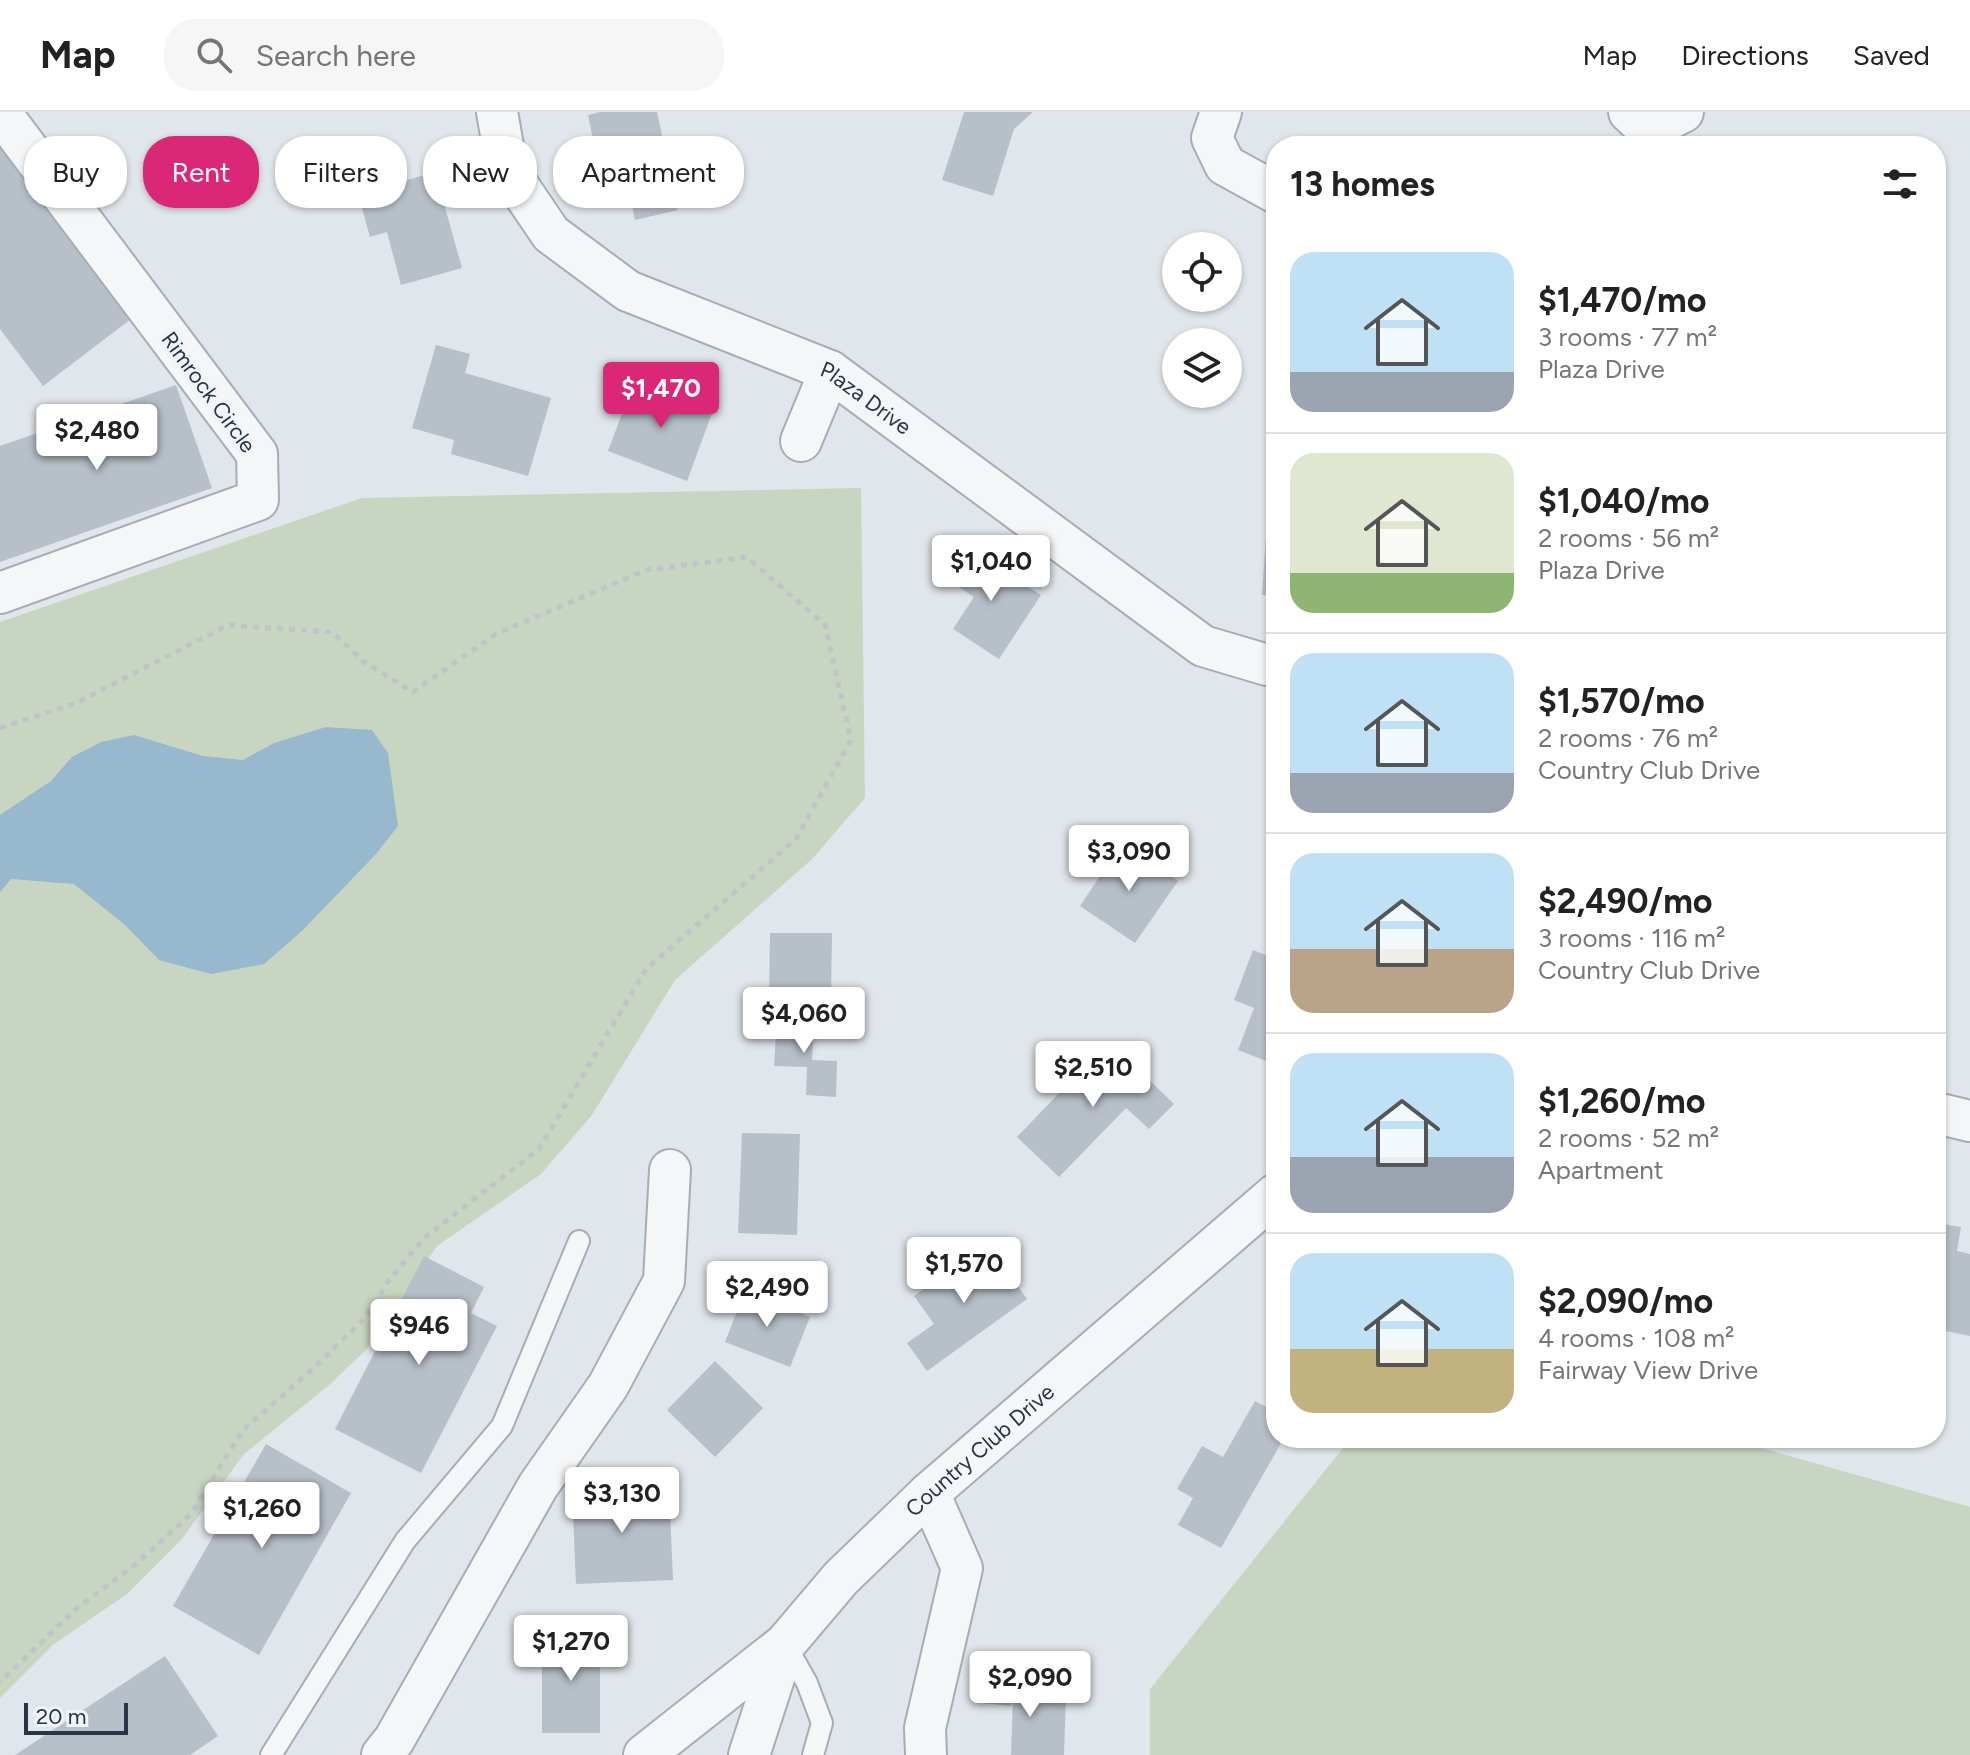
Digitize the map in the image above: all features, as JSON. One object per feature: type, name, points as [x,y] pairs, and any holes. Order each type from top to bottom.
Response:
[{"type":"street","name":"Rimrock Circle","points":[[0,112],[257,454],[258,485],[258,500],[0,593]]},
{"type":"street","name":"Plaza Drive","points":[[497,112],[507,169],[551,234],[628,291],[830,371],[1203,646],[1266,665]]},
{"type":"street","points":[[1221,112],[1212,138],[1225,165],[1266,188]]},
{"type":"street","points":[[801,441],[830,371]]},
{"type":"street","points":[[1946,1115],[1970,1121]]},
{"type":"street","points":[[382,1755],[394,1740],[538,1486],[608,1386],[664,1281],[670,1170]]},
{"type":"street","name":"Country Club Drive","points":[[749,1755],[785,1644],[841,1578],[929,1493],[1266,1203]]},
{"type":"street","points":[[926,1755],[925,1728],[962,1568],[929,1493]]},
{"type":"street","points":[[644,1755],[785,1644]]},
{"type":"lane","points":[[271,1755],[405,1541],[502,1426],[579,1241]]},
{"type":"lane","points":[[785,1644],[807,1683],[822,1723],[813,1755]]},
{"type":"path","points":[[0,728],[76,703],[228,625],[332,632],[364,662],[413,692],[496,634],[646,570],[747,557],[825,625],[851,740],[796,839],[646,969],[539,1149],[424,1238],[388,1282],[364,1319],[242,1431],[191,1514],[135,1565],[77,1608],[0,1682]]},
{"type":"green space","points":[[861,488],[865,798],[812,859],[675,980],[592,1115],[541,1174],[437,1246],[369,1347],[329,1385],[244,1454],[181,1540],[127,1594],[54,1644],[0,1698],[0,622],[362,498]]},
{"type":"green space","points":[[1343,1448],[1761,1448],[1970,1507],[1970,1755],[1150,1755],[1150,1689]]},
{"type":"water","points":[[326,727],[372,730],[388,753],[398,826],[376,854],[302,931],[264,964],[211,974],[159,960],[125,925],[74,884],[11,879],[0,892],[0,815],[51,781],[72,757],[101,742],[134,735],[203,756],[243,760],[274,743]]},
{"type":"building","points":[[600,112],[657,112],[662,136],[592,136],[588,115]]},
{"type":"building","points":[[964,112],[1033,112],[1014,129],[993,196],[942,180]]},
{"type":"building","points":[[0,138],[24,170],[24,208],[53,208],[135,316],[43,386],[0,329]]},
{"type":"building","points":[[423,175],[423,208],[445,208],[462,268],[401,285],[387,232],[370,237],[362,208],[407,208],[407,180]]},
{"type":"building","points":[[632,208],[678,208],[678,210],[635,220]]},
{"type":"building","points":[[436,345],[470,354],[465,373],[551,398],[528,476],[451,454],[454,440],[412,428]]},
{"type":"building","points":[[635,379],[714,408],[687,481],[608,451]]},
{"type":"building","points":[[176,385],[212,488],[0,562],[0,446]]},
{"type":"building","points":[[1266,537],[1266,595],[1262,595]]},
{"type":"building","points":[[966,547],[1041,595],[999,659],[953,629],[974,597],[945,578]]},
{"type":"building","points":[[1122,843],[1178,881],[1135,943],[1080,906]]},
{"type":"building","points":[[770,933],[832,933],[831,1000],[769,1000]]},
{"type":"building","points":[[1253,950],[1266,955],[1266,1061],[1238,1050],[1254,1008],[1234,1000]]},
{"type":"building","points":[[777,1016],[814,1018],[812,1060],[837,1061],[836,1097],[806,1095],[807,1067],[774,1066]]},
{"type":"building","points":[[1109,1041],[1174,1104],[1149,1129],[1126,1108],[1059,1177],[1017,1137]]},
{"type":"building","points":[[742,1133],[800,1134],[797,1235],[738,1233]]},
{"type":"building","points":[[1946,1225],[1961,1227],[1957,1251],[1970,1254],[1970,1336],[1946,1331]]},
{"type":"building","points":[[987,1244],[1027,1299],[927,1371],[907,1343],[934,1324],[914,1296]]},
{"type":"building","points":[[424,1256],[484,1287],[471,1313],[497,1326],[421,1473],[335,1429]]},
{"type":"building","points":[[745,1291],[810,1317],[790,1367],[725,1342]]},
{"type":"building","points":[[715,1361],[763,1408],[715,1457],[667,1410]]},
{"type":"building","points":[[1255,1401],[1266,1407],[1266,1448],[1278,1448],[1221,1548],[1178,1525],[1193,1498],[1177,1489],[1202,1446],[1223,1457]]},
{"type":"building","points":[[266,1444],[351,1493],[259,1655],[173,1606]]},
{"type":"building","points":[[669,1486],[673,1580],[576,1584],[572,1490]]},
{"type":"building","points":[[542,1633],[600,1633],[600,1733],[542,1733]]},
{"type":"building","points":[[165,1656],[218,1736],[190,1755],[15,1755]]},
{"type":"building","points":[[974,1683],[1014,1687],[1013,1692],[1066,1695],[1064,1755],[1011,1755],[1013,1695],[1011,1706],[972,1702]]}]
